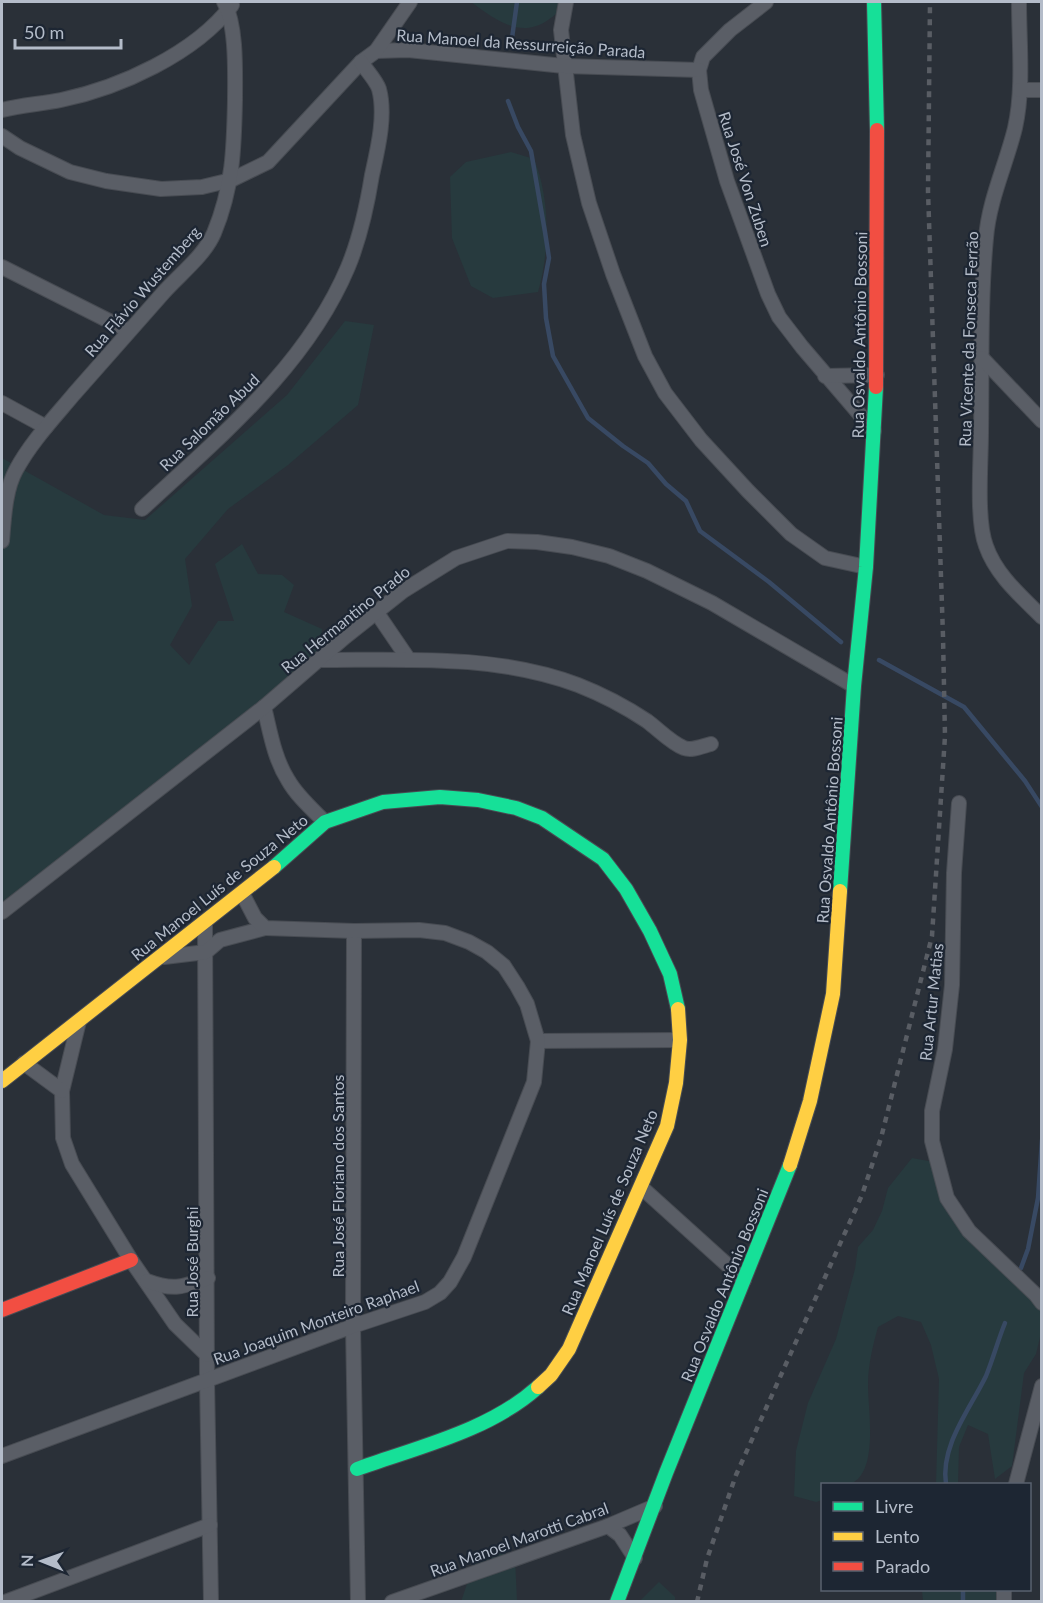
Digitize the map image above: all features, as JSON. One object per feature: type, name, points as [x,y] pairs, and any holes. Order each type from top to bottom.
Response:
[{"type":"street","points":[[2,136],[20,148],[70,172],[106,181],[160,189],[202,188],[231,180],[268,162],[361,62],[376,51],[410,2]]},
{"type":"street","points":[[566,2],[561,30],[573,135],[589,203],[613,274],[645,356],[665,393],[701,440],[791,534],[825,558],[866,567]]},
{"type":"street","points":[[699,70],[703,57],[730,30],[766,2]]},
{"type":"street","name":"Rua Osvaldo Antônio Bossoni","points":[[616,1602],[789,1167],[810,1101],[833,994],[854,686],[866,567],[877,375],[878,198],[874,2]]},
{"type":"street","name":"Rua Vicente da Fonseca Ferrão","points":[[1018,2],[1020,90],[1015,129],[992,206],[986,238],[981,493],[983,537],[991,558],[1004,577],[1041,617]]},
{"type":"street","points":[[2,110],[59,101],[94,92],[135,75],[175,54],[200,37],[229,4]]},
{"type":"street","name":"Rua Flávio Wustemberg","points":[[2,541],[8,497],[15,471],[46,427],[213,236],[231,180],[235,88],[229,4]]},
{"type":"street","name":"Rua Manoel da Ressurreição Parada","points":[[376,51],[408,50],[564,66],[699,70]]},
{"type":"street","name":"Rua Salomão Abud","points":[[142,509],[260,397],[319,322],[348,267],[366,208],[378,148],[381,114],[378,87],[361,62]]},
{"type":"street","name":"Rua José Von Zuben","points":[[699,70],[701,90],[727,181],[768,294],[779,317],[825,376],[874,431]]},
{"type":"street","points":[[1020,90],[1041,90]]},
{"type":"street","points":[[2,267],[129,331]]},
{"type":"street","points":[[982,358],[1041,421]]},
{"type":"street","points":[[825,376],[877,375]]},
{"type":"street","points":[[2,404],[46,427]]},
{"type":"street","name":"Rua Hermantino Prado","points":[[2,912],[264,707],[345,637],[403,591],[456,558],[507,541],[572,547],[609,556],[647,571],[712,603],[854,686]]},
{"type":"street","points":[[377,613],[409,660]]},
{"type":"street","points":[[320,660],[437,660],[501,666],[547,675],[579,685],[617,704],[645,720],[683,748],[691,749],[711,744]]},
{"type":"street","points":[[264,707],[274,748],[287,779],[306,804],[325,822]]},
{"type":"street","name":"Rua Manoel Luís de Souza Neto","points":[[2,1081],[158,957],[205,923],[325,822],[383,802],[440,797],[478,800],[516,808],[542,818],[603,860],[626,889],[650,931],[670,974],[677,1000],[680,1040],[676,1083],[667,1126],[569,1349],[547,1379],[504,1413],[357,1468]]},
{"type":"street","name":"Rua Artur Matias","points":[[959,803],[954,873],[952,985],[945,1048],[932,1111],[932,1141],[947,1198],[969,1231],[1036,1295],[1041,1303]]},
{"type":"street","points":[[242,893],[255,918],[265,928]]},
{"type":"street","name":"Rua José Burghi","points":[[205,923],[207,952],[207,1380],[211,1602]]},
{"type":"street","name":"Rua Joaquim Monteiro Raphael","points":[[2,1456],[353,1326],[425,1302],[440,1293],[450,1282],[464,1257],[534,1082],[538,1041],[527,1004],[504,966],[487,952],[469,942],[445,933],[419,930],[354,932],[265,928],[220,940],[207,952]]},
{"type":"street","name":"Rua José Floriano dos Santos","points":[[354,932],[353,1326],[358,1602]]},
{"type":"street","points":[[158,957],[207,952]]},
{"type":"street","points":[[79,1021],[62,1091],[63,1138],[72,1164],[131,1260],[175,1324],[207,1355]]},
{"type":"street","points":[[538,1041],[680,1040]]},
{"type":"street","points":[[24,1063],[62,1091]]},
{"type":"street","points":[[641,1187],[744,1280]]},
{"type":"street","points":[[2,1310],[131,1260]]},
{"type":"street","points":[[147,1281],[163,1287],[181,1288],[208,1278]]},
{"type":"street","points":[[1017,1483],[1041,1386]]},
{"type":"street","name":"Rua Manoel Marotti Cabral","points":[[392,1602],[608,1526],[656,1506]]},
{"type":"street","points":[[5,1602],[210,1525]]},
{"type":"street","points":[[608,1526],[620,1535],[635,1558]]},
{"type":"green space","points":[[471,2],[568,2],[543,23],[521,28],[498,20]]},
{"type":"green space","points":[[511,152],[534,159],[539,174],[545,208],[545,259],[538,292],[493,298],[471,286],[452,238],[450,177],[466,162]]},
{"type":"green space","points":[[345,321],[374,325],[358,405],[288,465],[228,509],[185,559],[192,606],[170,645],[189,665],[218,621],[234,621],[215,564],[242,544],[258,574],[282,575],[294,585],[284,612],[322,629],[320,660],[2,912],[2,458],[104,515],[145,520],[287,395]]},
{"type":"green space","points":[[912,1158],[934,1162],[961,1222],[1040,1300],[1041,1333],[1036,1354],[1024,1373],[1012,1466],[995,1479],[988,1434],[968,1425],[959,1447],[958,1483],[936,1483],[939,1379],[931,1345],[921,1322],[898,1316],[878,1327],[873,1348],[868,1378],[870,1437],[866,1464],[861,1475],[854,1482],[821,1483],[821,1500],[816,1502],[794,1496],[796,1451],[808,1403],[836,1339],[855,1269],[858,1247],[873,1230],[882,1211],[888,1188]]},
{"type":"green space","points":[[496,1549],[515,1558],[517,1601],[461,1602],[476,1557]]},
{"type":"green space","points":[[659,1582],[675,1597],[675,1601],[640,1601]]},
{"type":"green space","points":[[922,1591],[1003,1591],[1002,1601],[923,1601]]},
{"type":"waterway","points":[[512,38],[517,2]]},
{"type":"waterway","points":[[508,101],[531,151],[549,258],[544,284],[546,318],[553,356],[588,418],[648,463],[666,484],[686,501],[700,531],[769,582],[841,642]]},
{"type":"waterway","points":[[879,660],[964,707],[1025,781],[1042,807]]},
{"type":"waterway","points":[[1021,1268],[1028,1249],[1038,1198],[1042,1140]]},
{"type":"waterway","points":[[946,1483],[947,1456],[952,1442],[986,1376],[1005,1323]]},
{"type":"waterway","points":[[963,1591],[963,1602]]},
{"type":"railway","points":[[697,1602],[707,1559],[736,1475],[862,1195],[881,1138],[932,936],[945,736],[928,191],[930,2]]},
{"type":"traffic: fast","points":[[874,2],[877,130]]},
{"type":"traffic: fast","points":[[840,891],[854,686],[866,567],[876,387]]},
{"type":"traffic: fast","points":[[274,867],[325,822],[383,802],[440,797],[478,800],[516,808],[542,818],[603,859],[626,889],[650,931],[670,974],[678,1009]]},
{"type":"traffic: fast","points":[[617,1602],[666,1473],[790,1165]]},
{"type":"traffic: fast","points":[[357,1469],[475,1426],[498,1415],[538,1387]]},
{"type":"traffic: slow","points":[[2,1081],[274,867]]},
{"type":"traffic: slow","points":[[790,1165],[810,1101],[833,994],[840,891]]},
{"type":"traffic: slow","points":[[538,1387],[551,1375],[569,1349],[667,1126],[676,1083],[680,1040],[678,1009]]},
{"type":"traffic: jam","points":[[876,387],[877,130]]},
{"type":"traffic: jam","points":[[2,1310],[131,1260]]}]
